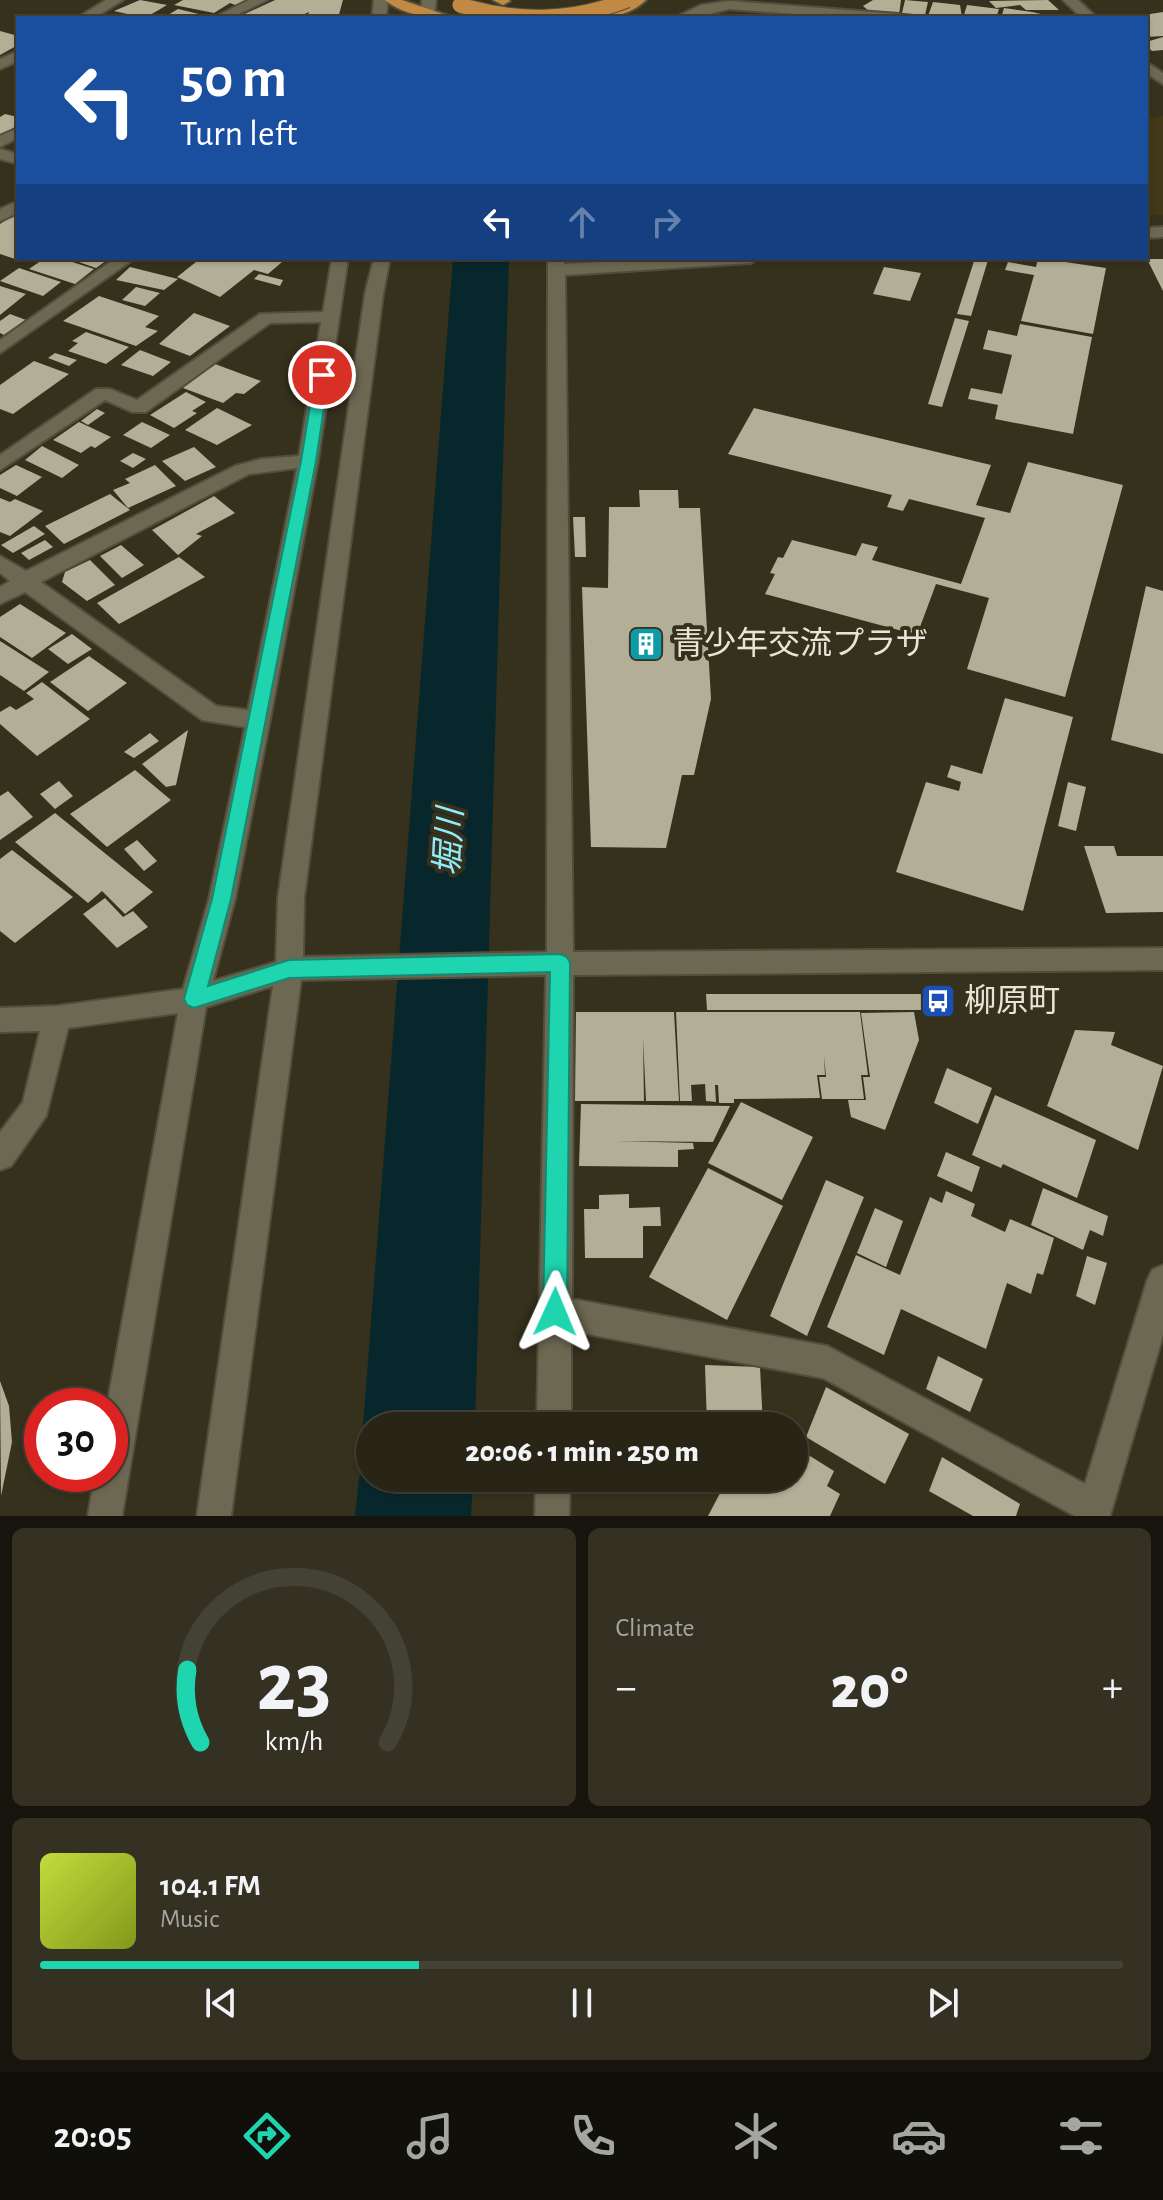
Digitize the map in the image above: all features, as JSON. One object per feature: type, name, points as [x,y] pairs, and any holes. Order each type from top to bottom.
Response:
[{"type":"highway","points":[[392,0],[425,12],[536,13],[606,0]]},
{"type":"highway","points":[[435,0],[440,5],[463,12]]},
{"type":"highway","points":[[448,0],[476,11],[518,16]]},
{"type":"highway","points":[[500,0],[534,5],[577,0]]},
{"type":"highway","points":[[556,16],[598,12],[627,0]]},
{"type":"highway","points":[[600,16],[629,7],[639,0]]},
{"type":"street","points":[[88,16],[116,0]]},
{"type":"street","points":[[224,16],[260,0]]},
{"type":"street","points":[[828,11],[847,0]]},
{"type":"street","points":[[1070,0],[1088,16]]},
{"type":"street","points":[[686,16],[727,2],[879,16]]},
{"type":"street","points":[[0,348],[124,260]]},
{"type":"street","points":[[105,1516],[194,999],[222,899],[258,720],[308,461],[340,260]]},
{"type":"street","points":[[214,1516],[289,969],[291,898],[372,309],[382,260]]},
{"type":"street","points":[[554,1412],[560,963],[556,264],[686,260]]},
{"type":"street","points":[[0,464],[103,393],[139,408],[266,318],[332,317]]},
{"type":"street","points":[[0,597],[25,581],[242,470],[308,461]]},
{"type":"street","points":[[0,563],[210,714],[258,720]]},
{"type":"street","points":[[0,1020],[57,1018],[194,999],[289,969],[560,963],[1163,959]]},
{"type":"street","points":[[0,1156],[36,1107],[57,1018]]},
{"type":"street","points":[[555,1312],[827,1362],[1094,1512],[1163,1281]]},
{"type":"street","points":[[552,1516],[553,1492]]},
{"type":"sand","points":[[1163,116],[1163,215],[1148,215],[1148,118]]},
{"type":"building","points":[[140,0],[167,5],[148,16],[114,11]]},
{"type":"building","points":[[183,0],[247,0],[238,6],[230,3],[214,13],[174,5]]},
{"type":"building","points":[[275,0],[343,0],[339,16],[308,16],[309,12],[300,16],[240,16]]},
{"type":"building","points":[[873,0],[901,0],[899,15],[869,11],[863,6]]},
{"type":"building","points":[[905,0],[928,2],[925,15],[902,13]]},
{"type":"building","points":[[1048,0],[1059,10],[1026,10],[1020,5],[996,8],[989,1]]},
{"type":"building","points":[[933,2],[960,5],[962,16],[928,16]]},
{"type":"building","points":[[967,5],[999,9],[997,16],[964,16]]},
{"type":"building","points":[[1004,8],[1041,14],[1040,16],[1002,16]]},
{"type":"building","points":[[178,9],[207,16],[166,16]]},
{"type":"building","points":[[1163,12],[1163,36],[1148,37],[1148,16],[1137,16]]},
{"type":"building","points":[[0,31],[16,35],[16,46],[0,55]]},
{"type":"building","points":[[1163,37],[1163,50],[1152,51],[1148,48],[1148,41]]},
{"type":"building","points":[[5,114],[16,117],[16,126],[0,136],[0,117]]},
{"type":"building","points":[[16,214],[16,259],[0,254],[0,224]]},
{"type":"building","points":[[1148,259],[1163,259],[1163,291],[1148,260]]},
{"type":"building","points":[[42,260],[66,260],[94,269],[75,284],[29,269]]},
{"type":"building","points":[[73,260],[107,260],[96,268]]},
{"type":"building","points":[[198,260],[282,262],[268,274],[254,270],[220,297],[177,277]]},
{"type":"building","points":[[974,260],[988,260],[971,316],[957,314]]},
{"type":"building","points":[[1038,260],[1052,260],[1106,268],[1093,334],[1021,321],[1034,275],[1005,270],[1008,262],[1036,267]]},
{"type":"building","points":[[130,267],[178,279],[164,290],[116,280]]},
{"type":"building","points":[[884,267],[921,273],[910,301],[873,294]]},
{"type":"building","points":[[19,268],[61,282],[43,296],[0,281]]},
{"type":"building","points":[[259,274],[283,280],[280,286],[254,279]]},
{"type":"building","points":[[0,286],[26,294],[0,315]]},
{"type":"building","points":[[136,287],[160,293],[145,306],[122,300]]},
{"type":"building","points":[[99,296],[159,316],[145,327],[158,331],[136,346],[63,321]]},
{"type":"building","points":[[194,313],[230,326],[190,356],[159,344]]},
{"type":"building","points":[[10,314],[26,320],[4,335],[0,333],[0,321]]},
{"type":"building","points":[[955,318],[969,321],[942,407],[928,404]]},
{"type":"building","points":[[1020,324],[1092,337],[1073,434],[995,419],[998,405],[968,399],[971,388],[1002,394],[1012,355],[983,349],[988,330],[1017,336]]},
{"type":"building","points":[[86,332],[129,347],[106,364],[68,351],[78,343],[72,341]]},
{"type":"building","points":[[140,350],[171,362],[153,376],[121,365]]},
{"type":"building","points":[[55,353],[77,360],[69,366],[48,358]]},
{"type":"building","points":[[34,361],[69,374],[13,414],[0,409],[0,385]]},
{"type":"building","points":[[215,364],[261,381],[244,394],[236,393],[223,403],[183,388]]},
{"type":"building","points":[[186,392],[206,402],[192,411],[197,413],[174,428],[150,415]]},
{"type":"building","points":[[217,408],[252,425],[217,445],[185,430]]},
{"type":"building","points":[[754,408],[991,465],[976,505],[1010,513],[1028,462],[1123,485],[1065,697],[967,669],[989,598],[936,584],[917,635],[765,594],[775,574],[770,573],[778,557],[783,558],[792,540],[856,556],[862,543],[878,547],[872,560],[961,584],[985,518],[909,499],[903,511],[887,507],[892,495],[728,454]]},
{"type":"building","points":[[97,409],[105,413],[88,425],[81,421]]},
{"type":"building","points":[[79,422],[111,437],[81,453],[53,440]]},
{"type":"building","points":[[142,422],[170,435],[151,448],[123,435]]},
{"type":"building","points":[[42,446],[79,465],[62,478],[25,460]]},
{"type":"building","points":[[194,447],[216,467],[185,481],[162,461]]},
{"type":"building","points":[[133,453],[146,459],[133,468],[120,461]]},
{"type":"building","points":[[16,465],[42,477],[17,496],[0,488],[0,475]]},
{"type":"building","points":[[155,465],[176,486],[128,508],[113,490],[130,483],[125,479]]},
{"type":"building","name":"青少年交流プラザ","points":[[639,490],[678,490],[679,508],[700,508],[711,699],[694,775],[682,775],[666,848],[591,847],[582,587],[608,588],[609,507],[640,507]]},
{"type":"building","points":[[110,494],[130,510],[64,544],[45,526]]},
{"type":"building","points":[[214,496],[235,513],[196,534],[202,536],[178,555],[152,530]]},
{"type":"building","points":[[0,498],[10,502],[15,499],[43,511],[10,536],[0,532]]},
{"type":"building","points":[[573,517],[585,517],[586,557],[575,557]]},
{"type":"building","points":[[34,526],[45,534],[13,553],[1,545]]},
{"type":"building","points":[[45,540],[53,547],[29,560],[21,553]]},
{"type":"building","points":[[121,545],[144,565],[122,578],[100,556]]},
{"type":"building","points":[[179,557],[205,577],[119,624],[97,603]]},
{"type":"building","points":[[90,560],[115,585],[87,601],[62,582],[65,572]]},
{"type":"building","points":[[1146,586],[1163,591],[1163,754],[1111,740]]},
{"type":"building","points":[[20,604],[66,633],[32,658],[0,637],[0,617]]},
{"type":"building","points":[[72,634],[92,649],[68,664],[48,649]]},
{"type":"building","points":[[0,641],[49,672],[24,691],[0,675]]},
{"type":"building","points":[[89,656],[127,683],[88,711],[50,682]]},
{"type":"building","points":[[42,682],[90,719],[37,756],[0,724],[0,712],[10,706],[16,710],[34,699],[26,693]]},
{"type":"building","points":[[1005,698],[1073,717],[1023,911],[896,872],[926,782],[959,791],[961,782],[947,777],[951,765],[982,774]]},
{"type":"building","points":[[188,730],[176,785],[166,787],[142,764]]},
{"type":"building","points":[[150,733],[159,741],[134,758],[124,752]]},
{"type":"building","points":[[135,770],[171,800],[107,847],[70,814]]},
{"type":"building","points":[[59,781],[73,796],[55,809],[40,794]]},
{"type":"building","points":[[1068,782],[1086,787],[1076,831],[1058,826]]},
{"type":"building","points":[[8,791],[33,817],[0,840],[0,796]]},
{"type":"building","points":[[55,813],[153,892],[125,914],[102,891],[88,903],[15,842]]},
{"type":"building","points":[[137,840],[157,861],[144,871],[124,849]]},
{"type":"building","points":[[1084,846],[1114,846],[1117,856],[1163,856],[1163,912],[1106,913]]},
{"type":"building","points":[[12,850],[73,897],[15,943],[0,931],[0,859]]},
{"type":"building","points":[[105,898],[123,917],[133,911],[148,927],[117,948],[83,914]]},
{"type":"building","points":[[706,994],[928,994],[931,1010],[707,1010]]},
{"type":"building","points":[[576,1012],[674,1012],[679,1101],[646,1101],[643,1038],[644,1101],[575,1101]]},
{"type":"building","points":[[676,1012],[860,1012],[868,1075],[861,1075],[864,1099],[822,1099],[819,1077],[826,1077],[824,1055],[825,1075],[817,1075],[820,1098],[734,1099],[734,1103],[719,1103],[718,1085],[715,1085],[716,1102],[706,1101],[705,1084],[691,1085],[692,1101],[680,1101]]},
{"type":"building","points":[[914,1012],[919,1040],[885,1130],[851,1117],[848,1100],[866,1100],[863,1077],[870,1077],[861,1013]]},
{"type":"building","points":[[1075,1030],[1115,1032],[1111,1045],[1163,1066],[1138,1150],[1047,1106]]},
{"type":"building","points":[[947,1068],[992,1088],[978,1124],[934,1103]]},
{"type":"building","points":[[995,1095],[1096,1140],[1077,1198],[1003,1164],[1001,1168],[972,1155]]},
{"type":"building","points":[[741,1102],[813,1137],[782,1200],[708,1163]]},
{"type":"building","points":[[581,1104],[730,1106],[713,1142],[616,1141],[693,1143],[694,1149],[678,1150],[678,1167],[579,1166]]},
{"type":"building","points":[[946,1152],[980,1167],[972,1192],[937,1176]]},
{"type":"building","points":[[708,1168],[783,1206],[727,1320],[649,1277]]},
{"type":"building","points":[[826,1180],[864,1197],[807,1336],[770,1316]]},
{"type":"building","points":[[1043,1188],[1108,1216],[1103,1236],[1090,1230],[1083,1250],[1031,1225]]},
{"type":"building","points":[[946,1191],[975,1204],[971,1216],[1005,1232],[1010,1219],[1054,1238],[1043,1275],[1037,1273],[1031,1294],[1007,1283],[986,1349],[901,1309],[884,1355],[827,1327],[856,1255],[900,1275],[930,1197],[942,1203]]},
{"type":"building","points":[[629,1194],[629,1208],[660,1207],[661,1226],[643,1226],[643,1258],[585,1258],[584,1209],[599,1209],[599,1195]]},
{"type":"building","points":[[875,1208],[903,1221],[886,1267],[857,1253]]},
{"type":"building","points":[[1087,1256],[1107,1263],[1095,1305],[1076,1296]]},
{"type":"building","points":[[938,1356],[983,1379],[970,1412],[926,1389]]},
{"type":"building","points":[[705,1365],[760,1367],[762,1412],[707,1412]]},
{"type":"building","points":[[0,1381],[9,1406],[12,1442],[1,1496]]},
{"type":"building","points":[[826,1387],[909,1434],[885,1484],[808,1438]]},
{"type":"building","points":[[808,1455],[834,1471],[827,1486],[840,1494],[830,1516],[708,1516],[721,1492],[808,1492]]},
{"type":"building","points":[[942,1457],[1020,1504],[1016,1516],[973,1516],[929,1491]]},
{"type":"waterway","name":"堀川","points":[[420,1412],[481,260]]},
{"type":"waterway","name":"堀川","points":[[413,1516],[415,1492]]},
{"type":"place","name":"青少年交流プラザ","points":[[646,644]]},
{"type":"place","name":"柳原町","points":[[938,1001]]},
{"type":"route","points":[[322,375],[222,899],[194,999],[289,969],[560,963],[555,1312]]}]
